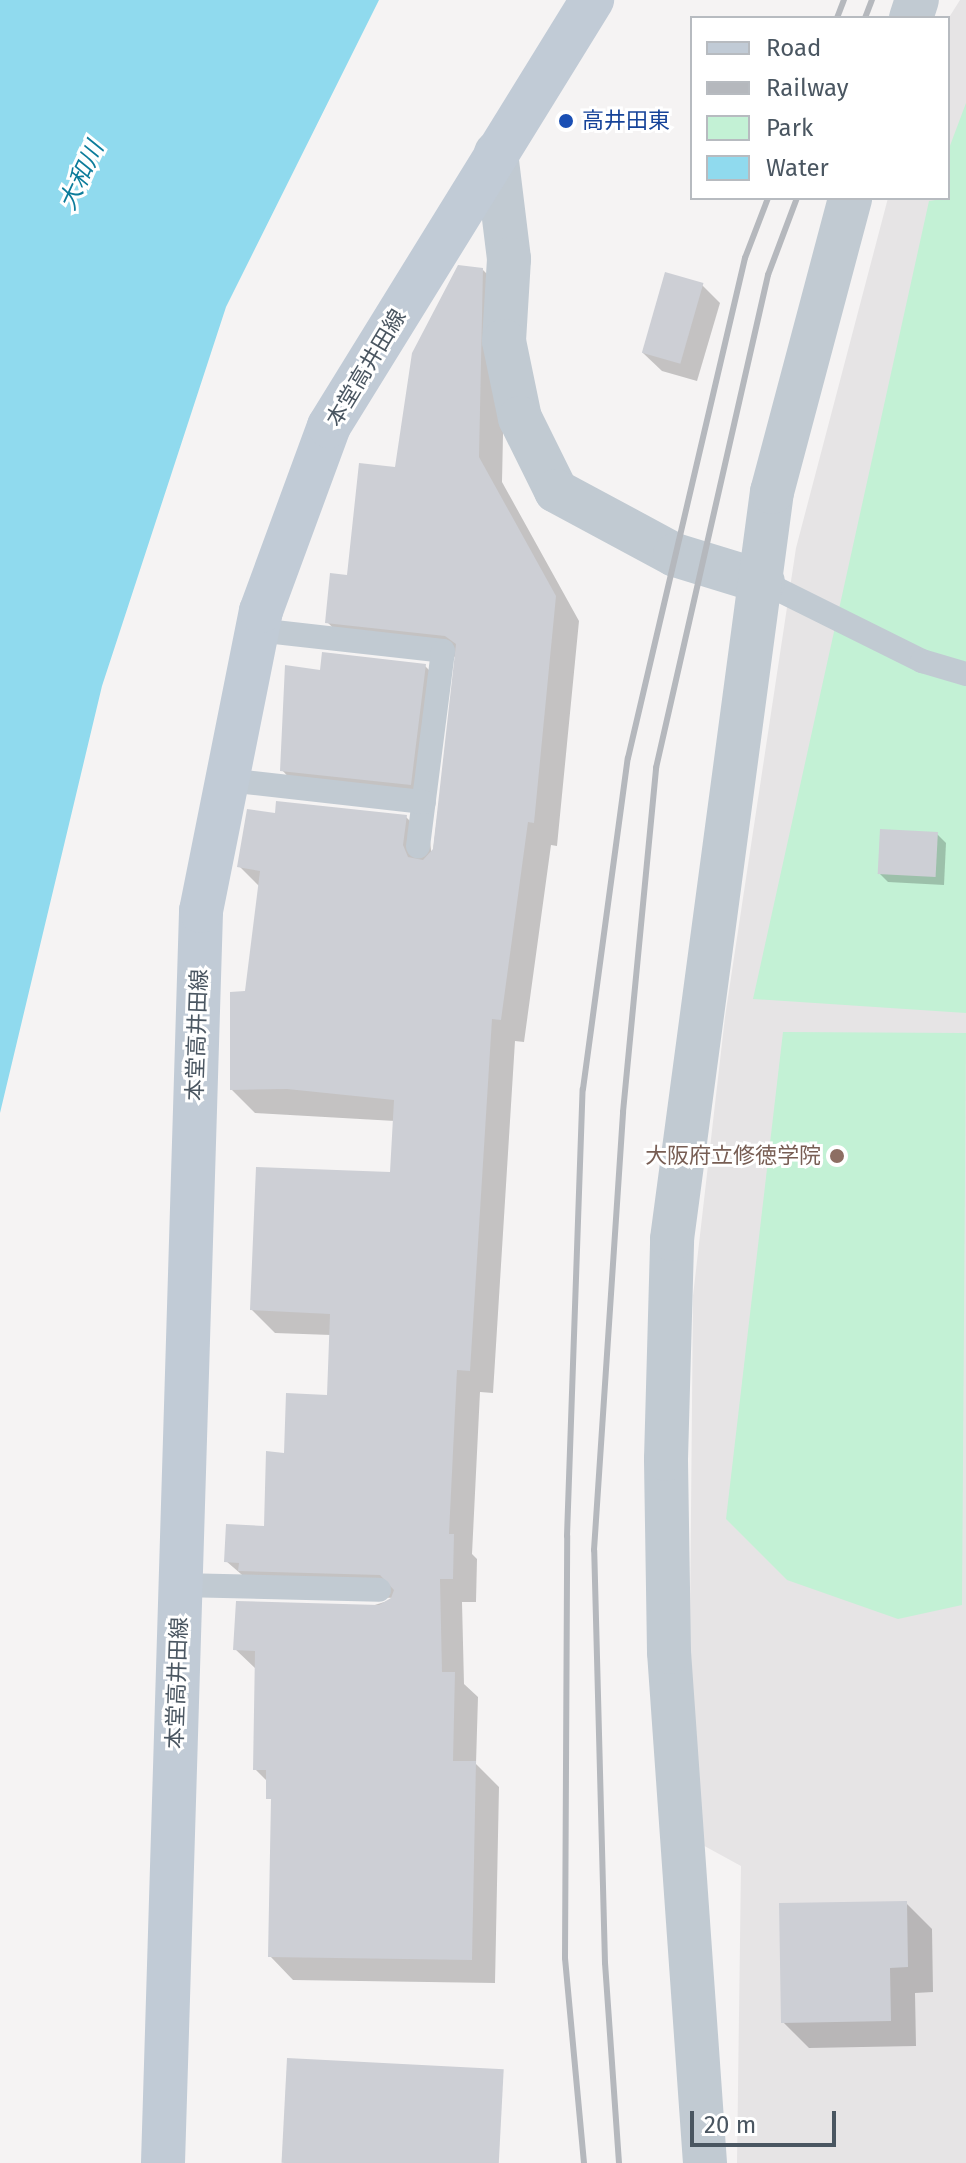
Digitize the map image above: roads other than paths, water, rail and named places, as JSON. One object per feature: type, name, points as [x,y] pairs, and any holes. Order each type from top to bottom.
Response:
[{"type":"main road","name":"本堂高井田線","points":[[163,2163],[201,911],[257,630],[329,426],[592,0]]},
{"type":"street","points":[[496,153],[509,259],[504,341],[520,418],[556,491],[675,555],[763,582]]},
{"type":"street","points":[[705,2163],[669,1652],[666,1459],[672,1239],[763,582],[772,492],[849,200]]},
{"type":"lane","points":[[763,582],[922,661],[966,674]]},
{"type":"lane","points":[[257,630],[443,651],[418,846]]},
{"type":"lane","points":[[227,780],[424,802]]},
{"type":"lane","points":[[180,1585],[379,1590]]},
{"type":"water","name":"大和川","points":[[0,0],[379,0],[226,307],[102,686],[0,1113]]},
{"type":"railway","points":[[838,16],[844,0]]},
{"type":"railway","points":[[866,16],[872,0]]},
{"type":"railway","points":[[584,2163],[565,1958],[567,1536],[583,1089],[628,758],[745,258],[767,200]]},
{"type":"railway","points":[[619,2163],[605,1963],[594,1550],[623,1112],[656,768],[768,275],[796,200]]},
{"type":"place","name":"高井田東","points":[[566,121]]},
{"type":"place","name":"大阪府立修徳学院","points":[[837,1156]]}]
